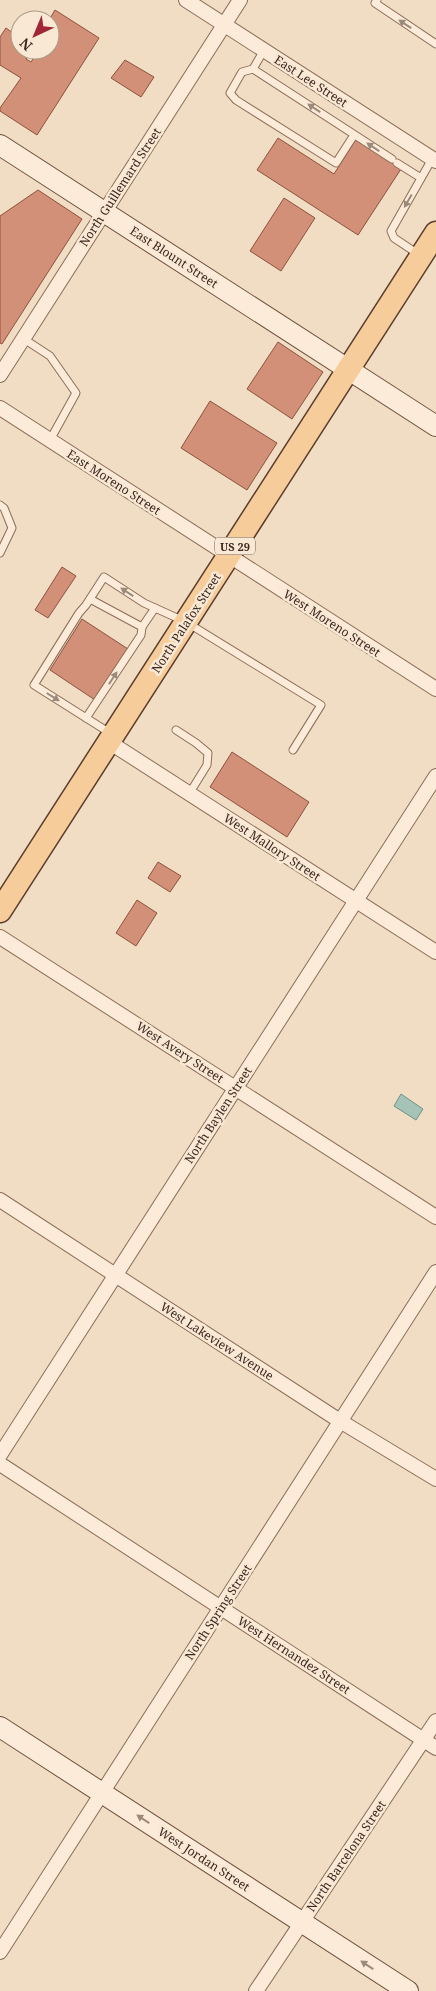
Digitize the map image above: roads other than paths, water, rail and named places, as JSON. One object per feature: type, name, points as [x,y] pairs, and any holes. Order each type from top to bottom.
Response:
[{"type":"main road","name":"North Palafox Street","points":[[0,911],[436,234]]},
{"type":"street","name":"East Lee Street","points":[[186,0],[434,160]]},
{"type":"street","name":"North Guillemard Street","points":[[0,375],[240,0]]},
{"type":"street","name":"East Blount Street","points":[[0,146],[436,426]]},
{"type":"street","name":"East Moreno Street","points":[[0,408],[228,556]]},
{"type":"street","name":"West Moreno Street","points":[[228,556],[436,689]]},
{"type":"street","name":"West Mallory Street","points":[[111,739],[189,794],[436,952]]},
{"type":"street","name":"North Baylen Street","points":[[0,1455],[436,776]]},
{"type":"street","name":"West Avery Street","points":[[0,937],[436,1217]]},
{"type":"street","name":"West Lakeview Avenue","points":[[0,1200],[340,1421],[436,1480]]},
{"type":"street","name":"North Spring Street","points":[[0,1952],[436,1272]]},
{"type":"street","name":"West Hernandez Street","points":[[0,1464],[436,1748]]},
{"type":"street","name":"North Barcelona Street","points":[[256,1991],[436,1721]]},
{"type":"street","name":"West Jordan Street","points":[[0,1727],[408,1991]]},
{"type":"lane","points":[[376,2],[436,44]]},
{"type":"lane","points":[[264,50],[253,69],[242,72],[230,93],[236,100],[336,164],[354,135]]},
{"type":"lane","points":[[253,69],[421,178]]},
{"type":"lane","points":[[422,256],[394,238],[391,231],[421,178],[434,160]]},
{"type":"lane","points":[[24,339],[50,356],[76,393],[50,440]]},
{"type":"lane","points":[[0,554],[12,528],[2,507]]},
{"type":"lane","points":[[111,739],[86,718],[34,685],[78,613],[90,599],[104,577],[144,603],[186,622],[321,706],[293,750]]},
{"type":"lane","points":[[90,599],[142,627]]},
{"type":"lane","points":[[86,718],[141,635],[142,627],[154,608]]},
{"type":"lane","points":[[176,730],[208,753],[207,765],[189,794]]}]
